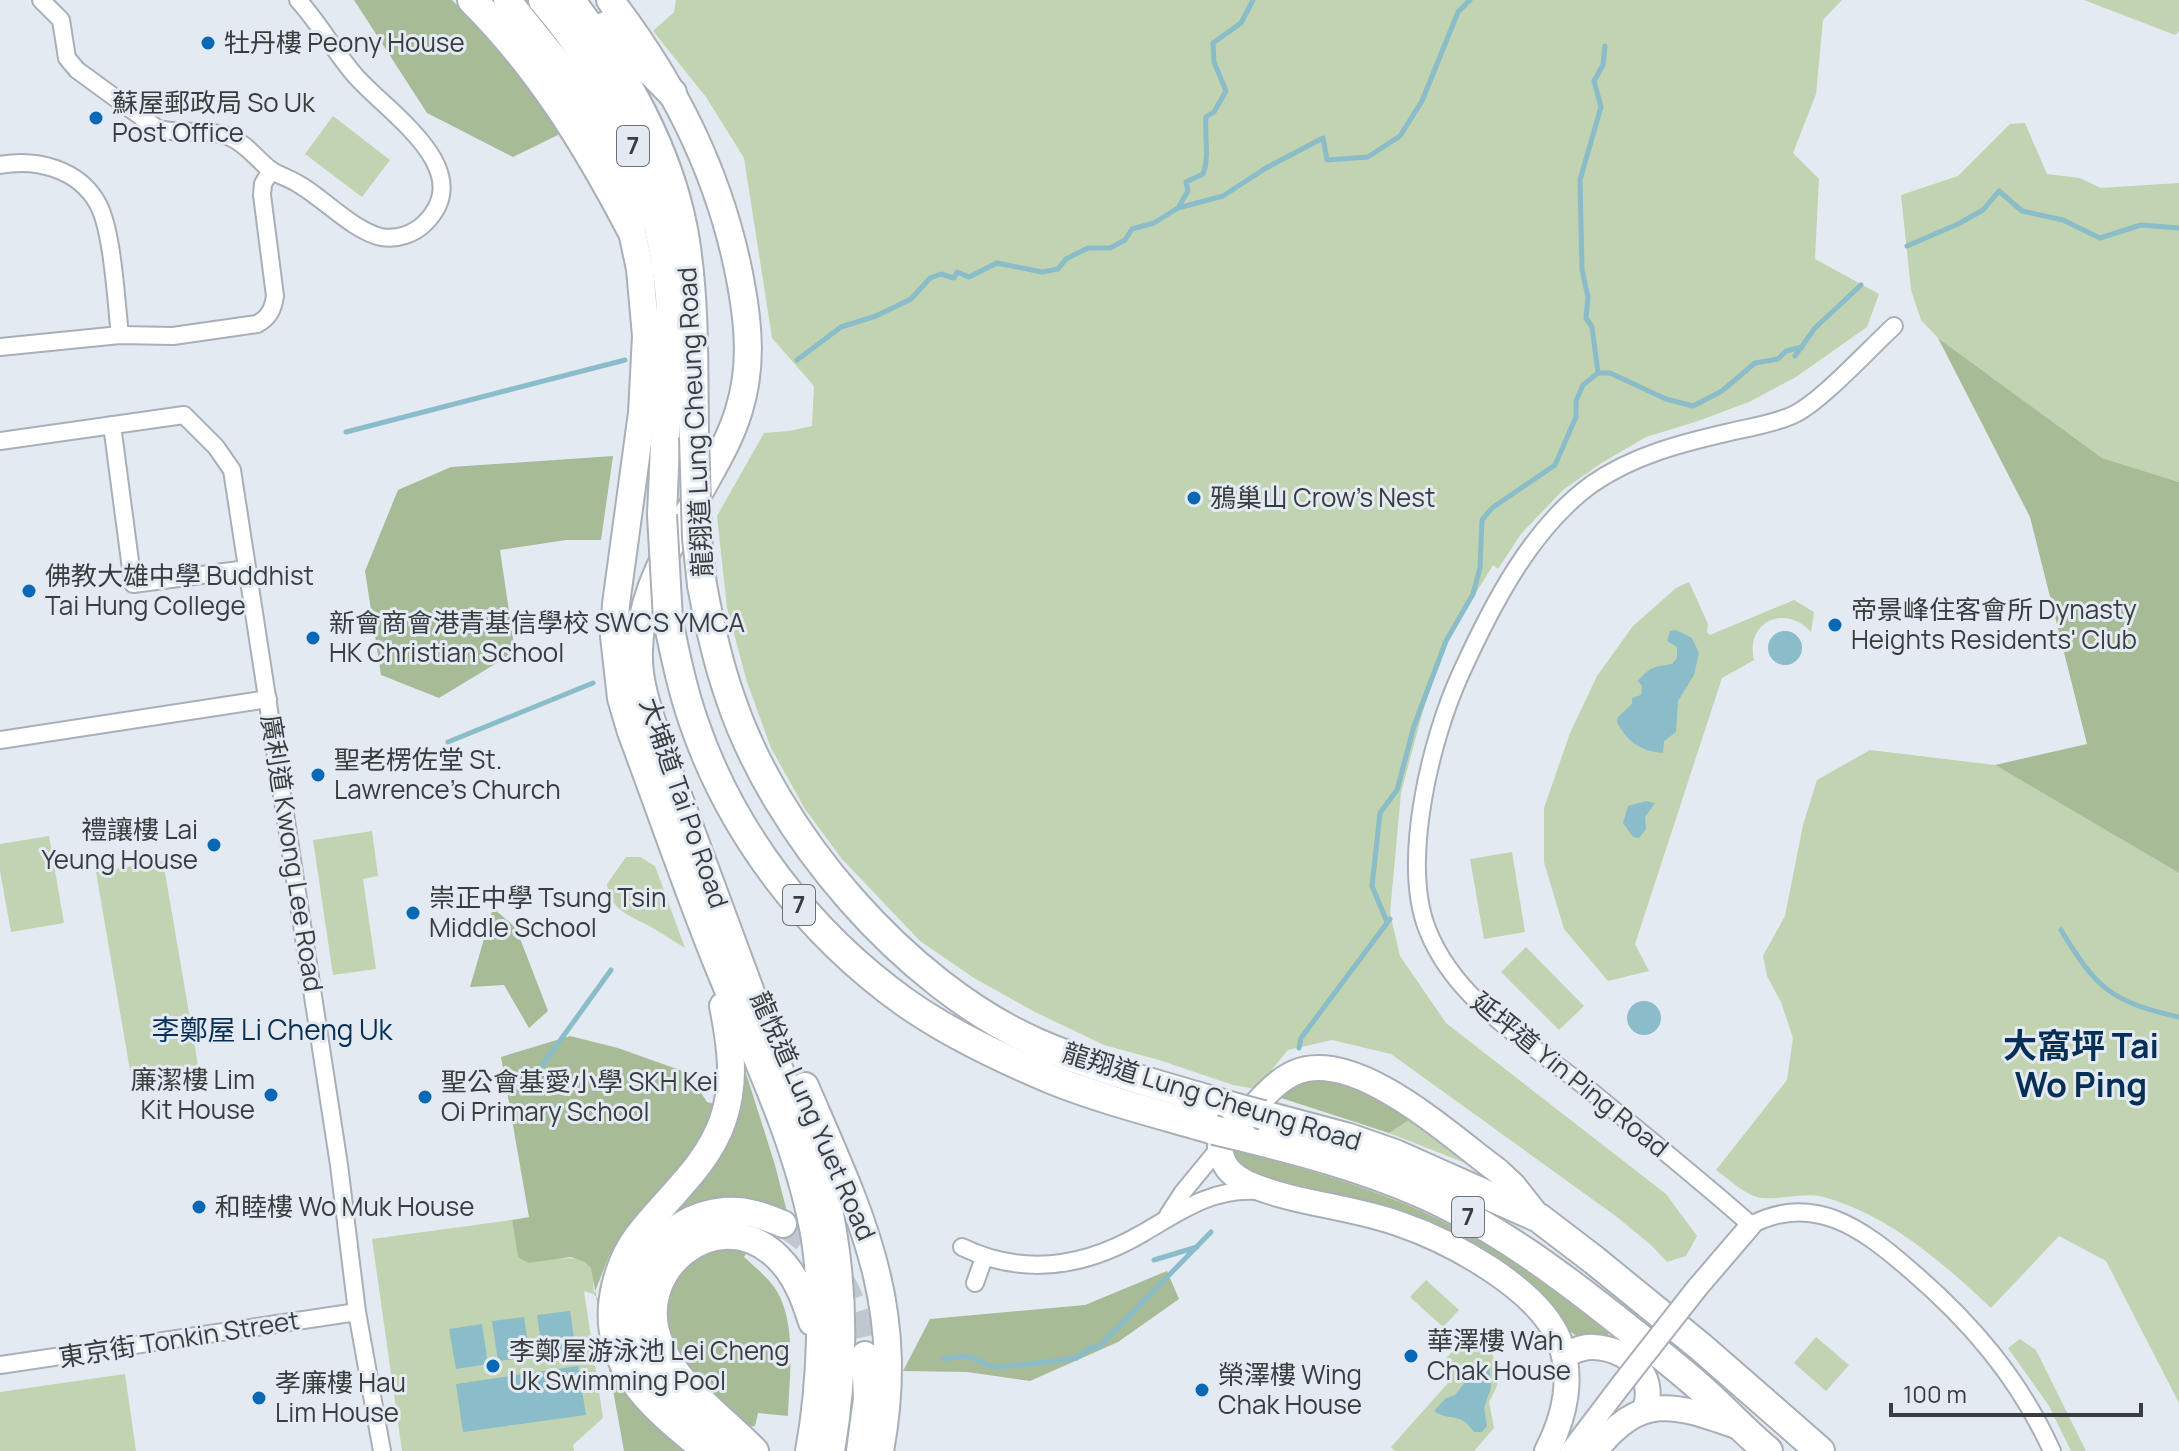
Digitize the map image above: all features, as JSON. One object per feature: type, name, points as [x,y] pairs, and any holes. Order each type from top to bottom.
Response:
[{"type":"highway","points":[[472,0],[524,55],[554,96],[592,156],[631,229]]},
{"type":"highway","name":"龍翔道 Lung Cheung Road","points":[[543,0],[598,76],[639,161],[657,220],[671,314],[662,515],[666,607],[694,724],[729,803],[774,874],[812,920],[836,945],[884,985],[933,1020],[990,1052],[1054,1080],[1225,1138],[1366,1171],[1424,1194],[1486,1226],[1607,1312],[1705,1392],[1768,1451]]},
{"type":"highway","name":"龍翔道 Lung Cheung Road","points":[[570,0],[637,101],[659,150],[685,239],[691,291],[697,538],[710,628],[730,699],[768,780],[829,874],[892,941],[952,993],[1035,1042],[1113,1071],[1395,1154],[1539,1218],[1680,1330],[1820,1451]]},
{"type":"highway","points":[[580,0],[672,93]]},
{"type":"main road","name":"大埔道 Tai Po Road","points":[[507,0],[569,77],[600,129],[620,175],[645,301],[645,371],[635,476],[616,604],[616,667],[631,732],[711,948],[773,1100],[806,1200],[819,1279],[818,1341],[809,1451]]},
{"type":"main road","name":"大埔道 Tai Po Road","points":[[610,0],[639,37],[705,159],[727,220],[745,304],[749,358],[745,385],[729,437],[652,581],[643,611],[639,641],[640,672],[646,702],[665,760],[814,1159],[834,1230],[839,1263],[842,1336],[831,1451]]},
{"type":"main road","name":"龍悅道 Lung Yuet Road","points":[[728,928],[803,1082],[860,1217],[882,1291],[888,1332],[888,1399],[880,1451]]},
{"type":"main road","name":"龍悅道 Lung Yuet Road","points":[[706,1451],[651,1404],[627,1372],[613,1334],[612,1306],[616,1280],[629,1251],[692,1173],[715,1139],[728,1103],[732,1083],[730,1041],[711,948]]},
{"type":"main road","points":[[1539,1218],[1520,1192],[1498,1171],[1377,1083],[1342,1070],[1306,1070],[1284,1080],[1225,1138],[1223,1163],[1230,1173],[1247,1183],[1401,1224],[1463,1252],[1489,1268],[1533,1304],[1558,1338],[1564,1355],[1566,1394],[1556,1433],[1547,1451]]},
{"type":"main road","points":[[728,1451],[659,1381],[637,1339],[633,1296],[646,1259],[672,1231],[687,1221],[708,1214],[745,1211],[783,1224]]},
{"type":"main road","points":[[755,1451],[698,1396],[669,1361],[657,1334],[653,1309],[661,1277],[681,1253],[695,1244],[726,1237],[743,1238],[773,1252],[790,1270],[801,1290],[818,1341]]},
{"type":"main road","points":[[1564,1355],[1593,1347],[1627,1358],[1643,1373],[1647,1382],[1649,1398],[1645,1409]]},
{"type":"main road","points":[[860,1451],[867,1399],[865,1355]]},
{"type":"main road","points":[[1595,1451],[1614,1429],[1645,1409],[1677,1407],[1739,1427]]},
{"type":"street","points":[[41,0],[61,20],[67,58],[77,70],[158,129],[232,137],[271,170],[298,184],[370,234],[392,238],[406,235],[420,228],[433,215],[440,198],[438,167],[432,155],[405,124],[353,73],[298,0]]},
{"type":"street","points":[[0,165],[34,161],[57,169],[79,182],[98,204],[111,258],[120,335]]},
{"type":"street","points":[[0,347],[120,335],[173,336],[257,324],[264,320],[271,312],[275,296],[262,195],[263,184],[271,170]]},
{"type":"street","name":"延坪道 Yin Ping Road","points":[[1751,1225],[1589,1090],[1492,1015],[1464,987],[1427,930],[1419,899],[1417,854],[1423,800],[1448,701],[1490,610],[1525,556],[1557,517],[1590,486],[1650,454],[1795,414],[1820,395],[1894,326]]},
{"type":"street","name":"廣利道 Kwong Lee Road","points":[[112,425],[184,415],[216,447],[232,470],[337,1148],[357,1312],[382,1451]]},
{"type":"street","points":[[0,441],[112,425],[133,584],[247,569]]},
{"type":"street","points":[[0,740],[268,699]]},
{"type":"street","points":[[1165,1219],[1225,1138]]},
{"type":"street","points":[[962,1247],[984,1258],[1016,1265],[1042,1267],[1067,1264],[1120,1246],[1165,1219],[1214,1196],[1247,1190],[1270,1191]]},
{"type":"street","points":[[1571,1451],[1697,1288],[1751,1225],[1780,1214],[1802,1212],[1851,1225],[1875,1239],[1967,1321],[2014,1381],[2052,1451]]},
{"type":"street","points":[[975,1283],[984,1258]]},
{"type":"street","name":"東京街 Tonkin Street","points":[[0,1365],[357,1312]]},
{"type":"green space","points":[[354,0],[452,0],[505,54],[566,131],[513,157],[427,113]]},
{"type":"green space","points":[[676,0],[1842,0],[1823,20],[1816,94],[1793,153],[1819,179],[1815,259],[1879,294],[1867,327],[1796,377],[1749,402],[1646,437],[1563,490],[1521,534],[1498,569],[1493,565],[1443,647],[1401,793],[1390,913],[1400,956],[1446,1023],[1666,1194],[1697,1236],[1686,1256],[1667,1262],[1617,1217],[1391,1054],[1332,1040],[1288,1050],[1256,1089],[1233,1085],[1104,1045],[974,978],[920,941],[842,859],[805,809],[771,748],[747,682],[727,608],[717,516],[764,433],[812,426],[814,386],[772,338],[744,158],[706,97],[653,31],[674,12]]},
{"type":"green space","points":[[2084,0],[2179,0],[2179,31],[2175,35]]},
{"type":"green space","points":[[333,116],[390,160],[362,197],[305,154]]},
{"type":"green space","points":[[2025,123],[2047,174],[2080,178],[2101,188],[2179,183],[2179,482],[2102,458],[1938,338],[1921,320],[1911,290],[1901,195],[1958,176],[2010,124]]},
{"type":"green space","points":[[1938,338],[2102,458],[2179,482],[2179,873],[1995,765],[2087,744],[2030,517]]},
{"type":"green space","points":[[613,456],[601,540],[566,540],[500,550],[515,652],[439,698],[381,675],[365,571],[398,490],[451,467]]},
{"type":"green space","points":[[1689,582],[1710,635],[1794,600],[1814,612],[1811,632],[1790,619],[1769,621],[1755,636],[1754,660],[1722,678],[1635,944],[1649,971],[1608,981],[1564,929],[1544,862],[1544,808],[1570,733],[1597,676],[1633,626],[1676,588]]},
{"type":"green space","points":[[1870,750],[1995,765],[2179,873],[2179,1403],[2106,1261],[2059,1236],[1991,1308],[1914,1242],[1871,1216],[1824,1197],[1756,1197],[1716,1170],[1787,1080],[1793,1038],[1781,1002],[1767,976],[1763,956],[1785,916],[1803,825],[1817,780]]},
{"type":"green space","points":[[372,831],[378,876],[363,879],[376,969],[333,975],[313,840]]},
{"type":"green space","points":[[49,836],[64,923],[11,932],[0,871],[0,844]]},
{"type":"green space","points":[[1512,852],[1525,932],[1484,939],[1470,859]]},
{"type":"green space","points":[[626,857],[640,857],[655,866],[685,948],[623,912],[613,901],[607,884]]},
{"type":"green space","points":[[163,861],[199,1071],[132,1082],[96,872]]},
{"type":"green space","points":[[493,908],[516,928],[548,1011],[529,1028],[504,985],[470,987]]},
{"type":"green space","points":[[1526,947],[1584,1006],[1559,1030],[1501,972]]},
{"type":"green space","points":[[570,1036],[618,1048],[688,1073],[707,1102],[741,1111],[745,1070],[788,1216],[722,1200],[634,1221],[609,1256],[595,1291],[591,1268],[585,1262],[571,1257],[528,1263],[518,1257],[512,1220],[529,1217],[501,1057]]},
{"type":"green space","points":[[1348,1077],[1412,1118],[1389,1133],[1275,1096],[1300,1079]]},
{"type":"green space","points":[[1412,1118],[1483,1170],[1389,1133]]},
{"type":"green space","points":[[1228,1148],[1363,1188],[1442,1221],[1507,1258],[1609,1333],[1605,1340],[1583,1340],[1384,1211],[1250,1173],[1239,1168]]},
{"type":"green space","name":"李鄭屋游泳池 Lei Cheng Uk Swimming Pool","points":[[512,1220],[518,1256],[528,1263],[571,1258],[591,1268],[594,1294],[584,1291],[603,1418],[573,1445],[574,1451],[402,1451],[372,1239]]},
{"type":"green space","points":[[724,1227],[761,1228],[744,1257],[775,1288],[788,1322],[788,1416],[758,1413],[755,1426],[744,1427],[703,1386],[679,1354],[667,1318],[669,1292],[689,1240]]},
{"type":"green space","points":[[1167,1271],[1179,1299],[1118,1342],[1030,1381],[967,1372],[903,1371],[930,1319],[1085,1305]]},
{"type":"green space","points":[[1426,1280],[1459,1310],[1443,1327],[1410,1297]]},
{"type":"green space","points":[[596,1297],[712,1441],[724,1451],[624,1451]]},
{"type":"green space","points":[[1471,1331],[1480,1339],[1482,1352],[1492,1354],[1498,1366],[1497,1386],[1489,1402],[1494,1428],[1474,1451],[1395,1451],[1391,1447],[1448,1383],[1441,1376],[1447,1369],[1441,1364]]},
{"type":"green space","points":[[1816,1337],[1849,1365],[1826,1391],[1794,1363]]},
{"type":"green space","points":[[2020,1339],[2036,1350],[2086,1451],[2071,1451],[2049,1406],[2008,1348]]},
{"type":"green space","points":[[125,1374],[136,1451],[0,1451],[0,1392]]},
{"type":"water","points":[[1676,630],[1692,638],[1699,653],[1694,675],[1678,701],[1676,732],[1664,741],[1663,753],[1655,752],[1641,748],[1630,740],[1617,722],[1618,717],[1632,704],[1632,698],[1641,695],[1642,686],[1638,681],[1642,676],[1653,668],[1672,664],[1677,658],[1677,647],[1667,641],[1670,631]]},
{"type":"water","points":[[1785,631],[1797,636],[1802,648],[1797,660],[1785,665],[1773,660],[1768,648],[1773,636]]},
{"type":"water","points":[[1646,801],[1655,803],[1645,817],[1646,829],[1639,838],[1633,837],[1623,823],[1628,806]]},
{"type":"water","points":[[1644,1001],[1656,1006],[1661,1018],[1656,1030],[1644,1035],[1632,1030],[1627,1018],[1632,1006]]},
{"type":"water","points":[[570,1311],[576,1351],[543,1356],[537,1315]]},
{"type":"water","points":[[524,1317],[530,1357],[498,1361],[492,1321]]},
{"type":"water","points":[[482,1324],[488,1364],[456,1369],[449,1329]]},
{"type":"water","points":[[1480,1363],[1489,1366],[1491,1388],[1484,1408],[1487,1426],[1482,1432],[1474,1432],[1464,1421],[1434,1411],[1446,1398],[1455,1395]]},
{"type":"water","points":[[578,1366],[586,1415],[463,1432],[456,1384]]},
{"type":"waterway","points":[[1178,208],[1188,191],[1186,182],[1203,174],[1206,117],[1214,112],[1226,91],[1214,62],[1213,43],[1241,23],[1253,0]]},
{"type":"waterway","points":[[797,360],[841,327],[876,316],[911,299],[930,278],[941,274],[954,278],[957,272],[969,277],[997,263],[1042,272],[1058,269],[1066,259],[1088,248],[1110,248],[1125,240],[1132,229],[1154,223],[1178,208],[1223,196],[1266,168],[1323,138],[1327,160],[1368,157],[1400,136],[1422,101],[1458,12],[1470,0]]},
{"type":"waterway","points":[[1598,373],[1592,327],[1586,318],[1588,297],[1582,270],[1580,180],[1601,107],[1594,81],[1603,65],[1605,46]]},
{"type":"waterway","points":[[1907,246],[1983,210],[1999,191],[2022,211],[2063,220],[2100,238],[2141,225],[2179,228]]},
{"type":"waterway","points":[[1795,356],[1815,328],[1861,285]]},
{"type":"waterway","points":[[1387,922],[1372,886],[1380,813],[1397,790],[1414,726],[1446,641],[1473,594],[1480,568],[1482,520],[1492,508],[1555,465],[1576,417],[1576,401],[1583,385],[1598,373],[1610,373],[1666,399],[1693,406],[1722,391],[1755,363],[1778,359],[1786,351],[1802,347]]},
{"type":"waterway","points":[[346,432],[625,360]]},
{"type":"waterway","points":[[448,742],[593,683]]},
{"type":"waterway","points":[[1299,1048],[1301,1038],[1390,919]]},
{"type":"waterway","points":[[2061,930],[2085,966],[2108,990],[2137,1005],[2179,1017]]},
{"type":"waterway","points":[[541,1067],[611,970]]},
{"type":"waterway","points":[[943,1359],[967,1356],[993,1367],[1077,1358],[1092,1347],[1099,1347],[1211,1232]]},
{"type":"waterway","points":[[1154,1260],[1197,1247]]},
{"type":"tunnel","points":[[783,1224],[817,1250],[840,1279],[856,1313],[865,1355]]},
{"type":"place","name":"牡丹樓 Peony House","points":[[208,43]]},
{"type":"place","name":"蘇屋郵政局 So Uk Post Office","points":[[96,118]]},
{"type":"place","name":"鴉巢山 Crow's Nest","points":[[1194,498]]},
{"type":"place","name":"佛教大雄中學 Buddhist Tai Hung College","points":[[29,591]]},
{"type":"place","name":"帝景峰住客會所 Dynasty Heights Residents' Club","points":[[1835,625]]},
{"type":"place","name":"新會商會港青基信學校 SWCS YMCA HK Christian School","points":[[313,638]]},
{"type":"place","name":"聖老楞佐堂 St. Lawrence's Church","points":[[318,775]]},
{"type":"place","name":"禮讓樓 Lai Yeung House","points":[[214,845]]},
{"type":"place","name":"崇正中學 Tsung Tsin Middle School","points":[[413,913]]},
{"type":"place","name":"廉潔樓 Lim Kit House","points":[[271,1095]]},
{"type":"place","name":"聖公會基愛小學 SKH Kei Oi Primary School","points":[[425,1097]]},
{"type":"place","name":"和睦樓 Wo Muk House","points":[[199,1207]]},
{"type":"place","name":"華澤樓 Wah Chak House","points":[[1411,1356]]},
{"type":"place","name":"李鄭屋游泳池 Lei Cheng Uk Swimming Pool","points":[[493,1366]]},
{"type":"place","name":"榮澤樓 Wing Chak House","points":[[1202,1390]]},
{"type":"place","name":"孝廉樓 Hau Lim House","points":[[259,1398]]},
{"type":"district","name":"李鄭屋 Li Cheng Uk","points":[[272,1030]]},
{"type":"district","name":"大窩坪 Tai Wo Ping","points":[[2081,1066]]}]
